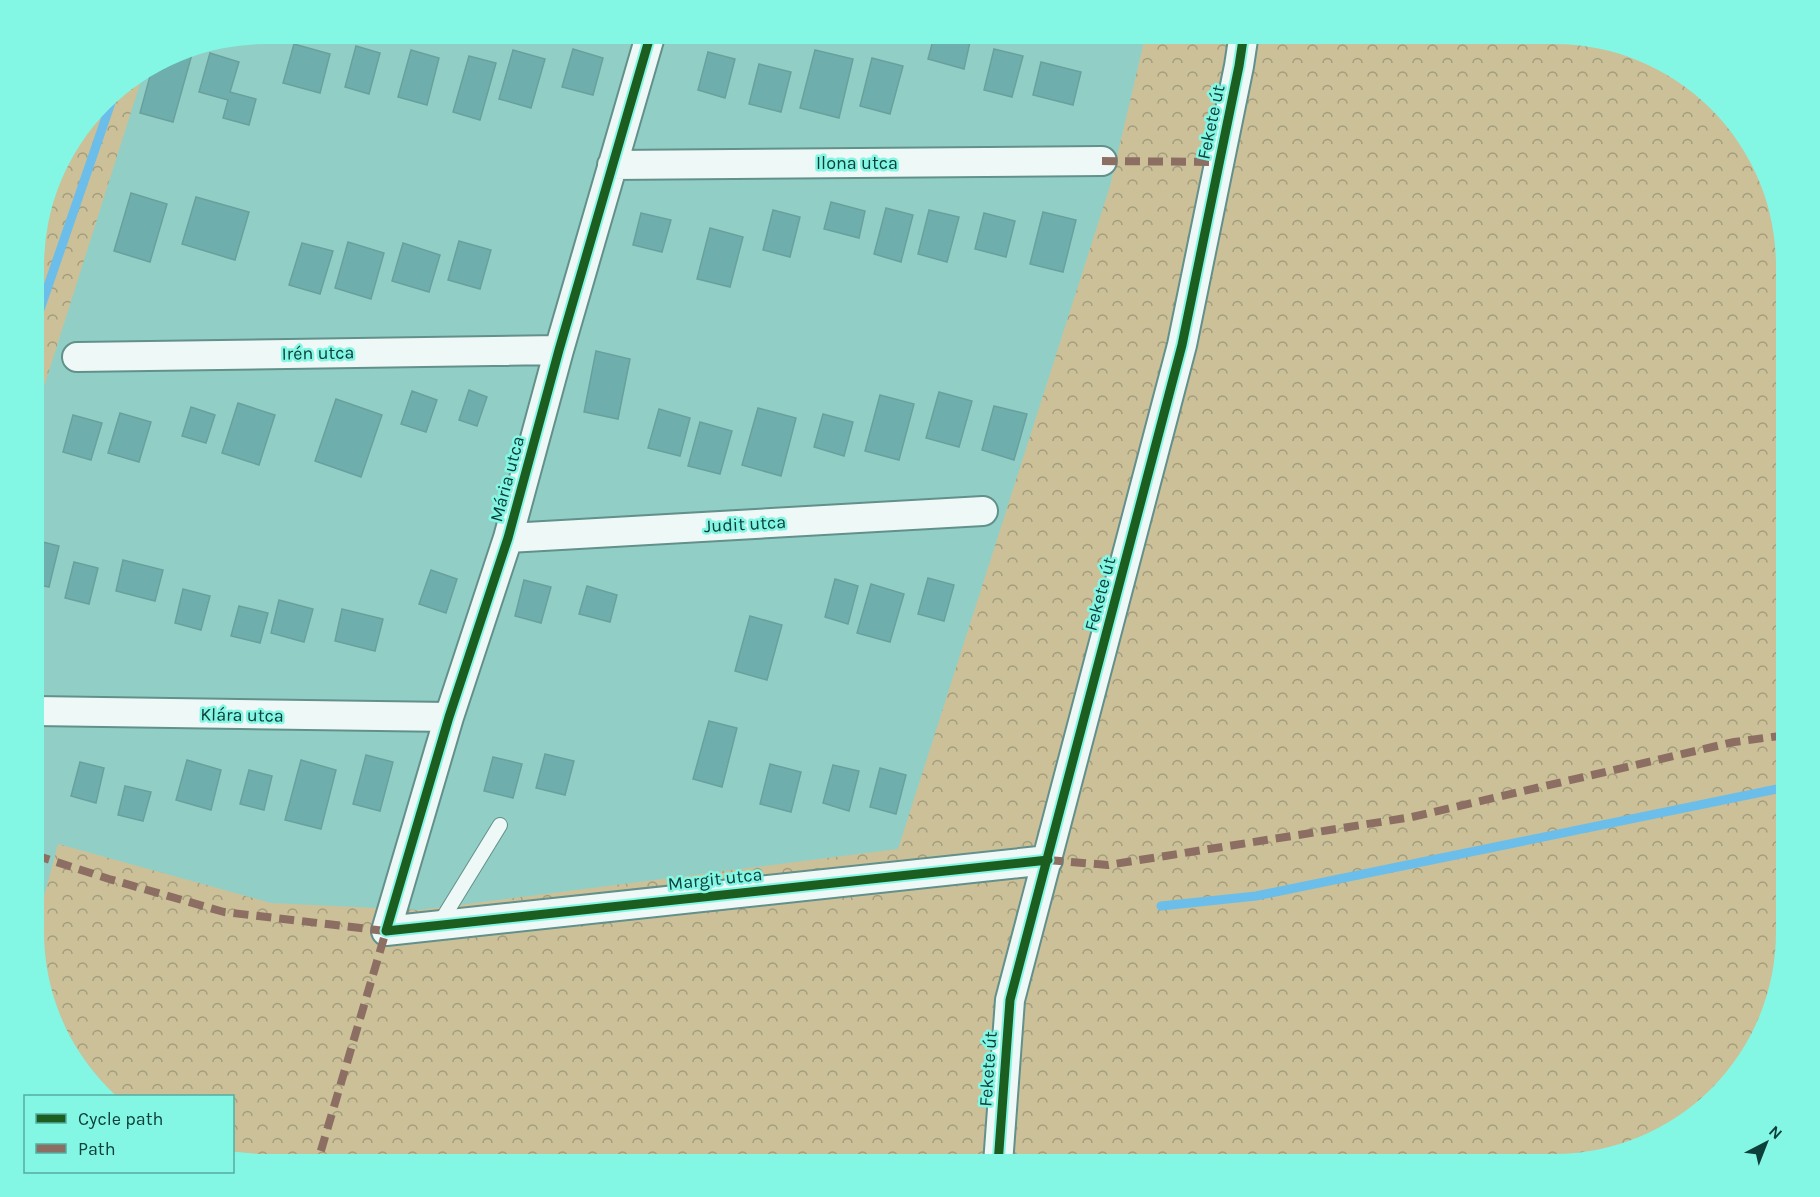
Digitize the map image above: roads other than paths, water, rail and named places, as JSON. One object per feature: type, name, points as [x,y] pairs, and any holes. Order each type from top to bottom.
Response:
[{"type":"street","name":"Mária utca","points":[[386,931],[449,717],[508,538],[559,350],[648,44]]},
{"type":"street","name":"Fekete út","points":[[999,1154],[1010,1000],[1182,345],[1242,44]]},
{"type":"street","name":"Ilona utca","points":[[612,165],[1102,161]]},
{"type":"street","name":"Irén utca","points":[[77,357],[559,350]]},
{"type":"street","name":"Judit utca","points":[[508,538],[983,511]]},
{"type":"street","name":"Klára utca","points":[[44,711],[449,717]]},
{"type":"street","name":"Margit utca","points":[[386,931],[1048,860]]},
{"type":"lane","points":[[438,926],[500,825]]},
{"type":"waterway","points":[[44,298],[109,109]]},
{"type":"waterway","points":[[1161,906],[1256,896],[1776,789]]}]
